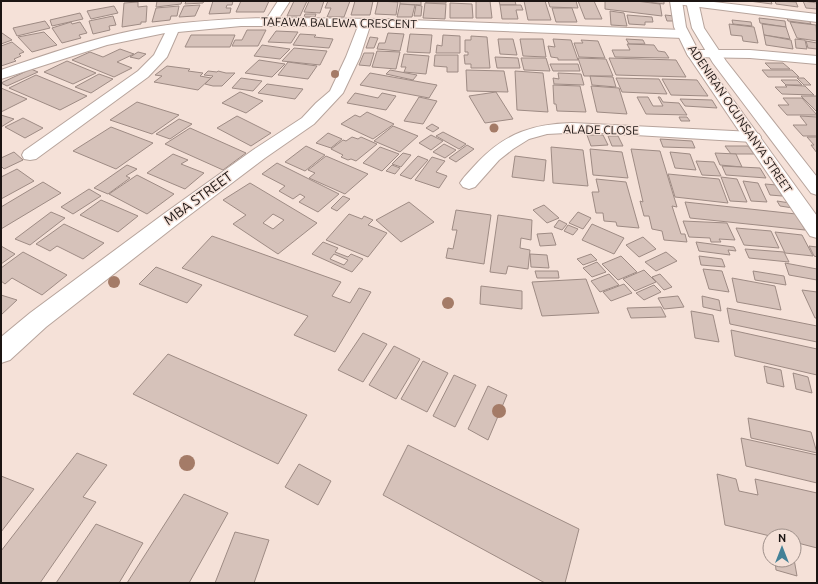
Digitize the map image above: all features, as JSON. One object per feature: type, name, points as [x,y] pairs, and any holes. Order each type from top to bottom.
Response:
[{"type":"street","points":[[271,21],[284,1]]},
{"type":"street","points":[[676,1],[817,18]]},
{"type":"street","name":"ADENIRAN OGUNSANYA STREET","points":[[676,1],[680,27],[694,54],[817,231]]},
{"type":"street","name":"ADENIRAN OGUNSANYA STREET","points":[[693,2],[698,28],[713,53],[817,189]]},
{"type":"street","name":"TAFAWA BALEWA CRESCENT","points":[[1,75],[56,55],[111,40],[173,29],[216,24],[271,21],[683,34]]},
{"type":"street","name":"MBA STREET","points":[[1,352],[38,320],[130,249],[259,154],[308,121],[321,106],[336,93],[353,56],[364,23]]},
{"type":"street","points":[[30,155],[143,74],[160,57],[173,29]]},
{"type":"street","points":[[694,54],[750,54],[817,60]]},
{"type":"street","name":"ALADE CLOSE","points":[[469,183],[496,153],[522,136],[549,129],[579,128],[753,137]]},
{"type":"building","points":[[157,1],[182,1],[181,4],[156,7]]},
{"type":"building","points":[[186,1],[204,1],[203,3],[185,4]]},
{"type":"building","points":[[213,1],[233,1],[232,5],[227,5],[226,8],[231,8],[230,13],[209,14]]},
{"type":"building","points":[[241,1],[269,1],[264,12],[236,12]]},
{"type":"building","points":[[294,1],[307,1],[300,16],[287,16]]},
{"type":"building","points":[[309,1],[324,1],[320,13],[304,12]]},
{"type":"building","points":[[328,1],[350,1],[344,17],[327,17],[331,8],[325,8]]},
{"type":"building","points":[[355,1],[373,1],[370,15],[351,15]]},
{"type":"building","points":[[378,1],[398,2],[396,15],[375,14]]},
{"type":"building","points":[[400,1],[421,1],[421,5],[400,4]]},
{"type":"building","points":[[426,1],[446,1],[446,3],[426,3]]},
{"type":"building","points":[[476,1],[490,1],[492,18],[476,18]]},
{"type":"building","points":[[499,1],[515,1],[516,5],[500,5]]},
{"type":"building","points":[[524,1],[545,1],[551,20],[528,20]]},
{"type":"building","points":[[548,1],[576,1],[578,8],[550,7]]},
{"type":"building","points":[[578,1],[594,1],[602,19],[585,19]]},
{"type":"building","points":[[605,1],[636,1],[660,4],[662,16],[605,9]]},
{"type":"building","points":[[640,1],[664,1],[664,4]]},
{"type":"building","points":[[749,1],[771,1],[772,4]]},
{"type":"building","points":[[775,1],[796,2],[798,7],[776,4]]},
{"type":"building","points":[[803,1],[817,3],[817,9],[806,8]]},
{"type":"building","points":[[138,2],[138,7],[147,6],[146,22],[122,27],[124,3]]},
{"type":"building","points":[[425,3],[446,4],[445,19],[423,18]]},
{"type":"building","points":[[450,3],[472,4],[473,18],[450,18]]},
{"type":"building","points":[[400,4],[415,5],[412,17],[397,17]]},
{"type":"building","points":[[200,5],[195,16],[179,17],[184,6]]},
{"type":"building","points":[[416,5],[422,6],[421,16],[414,16]]},
{"type":"building","points":[[500,5],[521,5],[523,10],[516,10],[518,19],[502,19]]},
{"type":"building","points":[[114,6],[118,13],[91,19],[87,11]]},
{"type":"building","points":[[179,6],[177,16],[171,16],[170,20],[152,22],[156,8]]},
{"type":"building","points":[[552,8],[572,8],[577,22],[556,22]]},
{"type":"building","points":[[610,11],[624,13],[627,26],[611,25]]},
{"type":"building","points":[[80,13],[83,19],[52,26],[50,20]]},
{"type":"building","points":[[305,14],[316,14],[315,17],[304,17]]},
{"type":"building","points":[[627,15],[652,17],[653,22],[645,22],[645,25],[629,24]]},
{"type":"building","points":[[665,15],[674,16],[677,21],[667,21]]},
{"type":"building","points":[[113,16],[116,25],[109,26],[110,30],[93,34],[89,21]]},
{"type":"building","points":[[759,18],[785,21],[786,27],[760,23]]},
{"type":"building","points":[[787,18],[809,20],[811,24],[788,21]]},
{"type":"building","points":[[732,20],[751,22],[752,26],[733,24]]},
{"type":"building","points":[[45,21],[50,28],[17,36],[13,28]]},
{"type":"building","points":[[71,22],[72,24],[80,22],[87,33],[79,35],[81,38],[62,43],[52,28]]},
{"type":"building","points":[[790,22],[816,25],[817,41],[797,38]]},
{"type":"building","points":[[729,24],[754,27],[758,43],[743,41],[742,36],[731,35]]},
{"type":"building","points":[[762,24],[786,27],[790,39],[764,35]]},
{"type":"building","points":[[247,30],[266,30],[258,46],[232,46],[235,40],[242,40]]},
{"type":"building","points":[[276,31],[298,32],[291,43],[268,42]]},
{"type":"building","points":[[44,32],[57,45],[32,52],[18,37]]},
{"type":"building","points":[[2,33],[12,40],[1,44]]},
{"type":"building","points":[[388,33],[404,34],[400,51],[377,49],[379,43],[385,43]]},
{"type":"building","points":[[300,34],[316,35],[314,37],[333,39],[329,48],[293,45]]},
{"type":"building","points":[[410,34],[432,35],[430,53],[407,52]]},
{"type":"building","points":[[191,35],[235,35],[230,47],[185,47]]},
{"type":"building","points":[[443,35],[460,36],[460,53],[436,53],[437,45],[442,46]]},
{"type":"building","points":[[764,35],[791,40],[793,49],[766,45]]},
{"type":"building","points":[[471,36],[487,37],[490,68],[471,68],[471,64],[465,64],[464,55],[468,55],[468,52],[465,52],[465,40],[471,40]]},
{"type":"building","points":[[370,37],[378,38],[374,48],[366,48]]},
{"type":"building","points":[[498,39],[513,39],[517,55],[500,54]]},
{"type":"building","points":[[520,39],[543,39],[546,57],[523,56]]},
{"type":"building","points":[[553,39],[571,40],[578,60],[558,60],[558,58],[551,57],[548,46],[555,47]]},
{"type":"building","points":[[626,39],[643,40],[645,44],[629,44]]},
{"type":"building","points":[[795,39],[805,40],[807,49],[796,48]]},
{"type":"building","points":[[581,40],[598,41],[605,58],[579,57],[574,43],[583,43]]},
{"type":"building","points":[[806,41],[817,43],[817,49],[808,48]]},
{"type":"building","points":[[12,42],[24,52],[19,54],[21,56],[14,59],[16,61],[1,66],[1,46]]},
{"type":"building","points":[[627,44],[654,45],[658,51],[665,52],[669,58],[615,57],[612,50],[630,50]]},
{"type":"building","points":[[262,45],[290,49],[280,59],[254,56]]},
{"type":"building","points":[[294,48],[327,51],[320,65],[282,61]]},
{"type":"building","points":[[120,49],[134,54],[117,62],[132,68],[114,77],[72,60],[90,52],[103,57]]},
{"type":"building","points":[[377,51],[400,52],[396,69],[372,67]]},
{"type":"building","points":[[138,52],[146,54],[139,59],[130,57]]},
{"type":"building","points":[[364,53],[374,53],[370,66],[359,65]]},
{"type":"building","points":[[404,54],[429,56],[426,74],[404,72],[406,67],[401,67]]},
{"type":"building","points":[[435,55],[458,55],[458,72],[447,72],[447,67],[434,66]]},
{"type":"building","points":[[495,57],[518,58],[520,68],[497,68]]},
{"type":"building","points":[[521,58],[546,58],[550,71],[524,70]]},
{"type":"building","points":[[578,58],[606,59],[613,76],[584,76]]},
{"type":"building","points":[[609,58],[676,60],[686,77],[616,75]]},
{"type":"building","points":[[259,60],[285,64],[272,77],[245,73]]},
{"type":"building","points":[[67,61],[96,73],[73,84],[44,72]]},
{"type":"building","points":[[288,62],[317,66],[308,79],[278,75]]},
{"type":"building","points":[[765,63],[783,63],[790,69],[771,69]]},
{"type":"building","points":[[550,64],[578,64],[580,71],[553,71]]},
{"type":"building","points":[[167,66],[190,69],[188,71],[203,73],[200,76],[211,78],[198,90],[154,82],[162,76],[155,75]]},
{"type":"building","points":[[31,69],[38,72],[7,86],[1,83]]},
{"type":"building","points":[[390,70],[417,75],[413,80],[386,74]]},
{"type":"building","points":[[466,70],[504,71],[508,92],[467,91]]},
{"type":"building","points":[[762,70],[792,70],[799,77],[768,77]]},
{"type":"building","points":[[208,71],[235,73],[222,86],[213,86],[205,84],[213,76],[204,75]]},
{"type":"building","points":[[515,71],[543,73],[548,112],[517,110]]},
{"type":"building","points":[[370,73],[437,85],[429,98],[360,85]]},
{"type":"building","points":[[558,73],[581,74],[584,85],[554,84],[553,78],[559,79]]},
{"type":"building","points":[[99,74],[113,79],[91,93],[75,87]]},
{"type":"building","points":[[36,75],[87,96],[60,110],[9,88]]},
{"type":"building","points":[[590,76],[613,77],[616,87],[592,85]]},
{"type":"building","points":[[241,78],[262,81],[253,91],[232,88]]},
{"type":"building","points":[[616,78],[659,79],[667,94],[622,92]]},
{"type":"building","points":[[797,78],[804,78],[811,85],[804,85]]},
{"type":"building","points":[[662,79],[697,80],[708,96],[671,95]]},
{"type":"building","points":[[781,80],[797,80],[802,85],[786,85]]},
{"type":"building","points":[[267,84],[303,89],[295,99],[258,93]]},
{"type":"building","points":[[553,85],[580,86],[586,112],[557,111],[556,104],[554,104]]},
{"type":"building","points":[[785,85],[805,86],[814,95],[782,94],[775,87],[787,87]]},
{"type":"building","points":[[591,86],[619,88],[627,114],[597,112]]},
{"type":"building","points":[[1,88],[27,99],[1,112]]},
{"type":"building","points":[[240,92],[263,101],[246,113],[222,103]]},
{"type":"building","points":[[496,92],[513,119],[485,123],[469,96]]},
{"type":"building","points":[[355,93],[378,98],[382,93],[396,96],[386,110],[347,103]]},
{"type":"building","points":[[801,96],[817,96],[817,112]]},
{"type":"building","points":[[419,97],[437,101],[423,124],[404,121]]},
{"type":"building","points":[[637,97],[648,97],[653,106],[663,106],[658,97],[660,97],[663,102],[679,103],[687,115],[646,114]]},
{"type":"building","points":[[783,98],[802,98],[817,115],[787,115],[778,105],[789,105]]},
{"type":"building","points":[[680,99],[712,100],[717,108],[685,106]]},
{"type":"building","points":[[137,102],[179,115],[152,134],[110,120]]},
{"type":"building","points":[[367,112],[394,124],[373,139],[341,124],[355,115],[360,117]]},
{"type":"building","points":[[1,115],[14,119],[1,127]]},
{"type":"building","points":[[237,116],[271,133],[251,146],[217,128]]},
{"type":"building","points":[[800,116],[817,117],[817,136],[803,136],[793,125],[807,125]]},
{"type":"building","points":[[679,117],[687,117],[690,121],[681,121]]},
{"type":"building","points":[[23,118],[43,128],[25,138],[5,127]]},
{"type":"building","points":[[179,119],[192,124],[170,139],[156,134]]},
{"type":"building","points":[[432,124],[439,128],[433,132],[426,128]]},
{"type":"building","points":[[393,126],[418,136],[400,152],[374,141]]},
{"type":"building","points":[[111,127],[153,143],[116,169],[73,151]]},
{"type":"building","points":[[190,128],[246,153],[223,170],[165,144]]},
{"type":"building","points":[[443,132],[466,144],[459,149],[436,136]]},
{"type":"building","points":[[328,133],[342,139],[331,148],[316,143]]},
{"type":"building","points":[[431,135],[443,141],[431,150],[419,143]]},
{"type":"building","points":[[587,135],[603,135],[608,145],[591,146]]},
{"type":"building","points":[[608,136],[618,136],[623,146],[612,146]]},
{"type":"building","points":[[352,137],[358,139],[361,137],[377,144],[356,161],[341,157],[343,155],[331,149],[343,140],[346,141]]},
{"type":"building","points":[[807,137],[817,137],[817,153],[811,145],[814,145]]},
{"type":"building","points":[[660,139],[692,141],[695,148],[663,147]]},
{"type":"building","points":[[444,144],[456,150],[445,158],[433,152]]},
{"type":"building","points":[[467,145],[474,149],[456,162],[449,158]]},
{"type":"building","points":[[306,146],[325,155],[305,171],[285,162]]},
{"type":"building","points":[[725,146],[748,146],[754,154],[731,154]]},
{"type":"building","points":[[380,147],[399,154],[382,171],[363,163]]},
{"type":"building","points":[[551,147],[583,150],[588,186],[553,183]]},
{"type":"building","points":[[590,149],[622,152],[628,178],[593,175]]},
{"type":"building","points":[[631,149],[660,151],[677,207],[672,206],[681,234],[685,234],[687,242],[664,240],[662,231],[652,229],[649,216],[644,216],[640,201],[643,202]]},
{"type":"building","points":[[14,152],[23,160],[4,169],[1,166],[1,158]]},
{"type":"building","points":[[670,152],[690,154],[696,170],[675,168]]},
{"type":"building","points":[[403,153],[411,155],[401,167],[392,164]]},
{"type":"building","points":[[715,153],[736,154],[742,167],[720,165]]},
{"type":"building","points":[[173,154],[188,160],[181,164],[204,173],[185,189],[147,173]]},
{"type":"building","points":[[326,156],[368,174],[345,194],[309,178],[315,173],[308,170]]},
{"type":"building","points":[[418,156],[428,160],[411,179],[400,175]]},
{"type":"building","points":[[515,156],[546,160],[544,181],[512,177]]},
{"type":"building","points":[[432,157],[445,161],[436,172],[447,176],[439,188],[415,180]]},
{"type":"building","points":[[696,161],[714,162],[721,176],[702,175]]},
{"type":"building","points":[[277,163],[339,194],[318,212],[299,202],[305,197],[300,194],[293,199],[279,191],[285,186],[262,174]]},
{"type":"building","points":[[127,165],[137,169],[126,176],[130,178],[108,194],[94,188]]},
{"type":"building","points":[[392,165],[400,168],[395,174],[386,171]]},
{"type":"building","points":[[722,166],[760,168],[766,178],[726,175]]},
{"type":"building","points":[[17,169],[34,181],[1,199],[1,177]]},
{"type":"building","points":[[668,174],[719,179],[728,203],[675,197]]},
{"type":"building","points":[[137,175],[174,194],[147,214],[109,194]]},
{"type":"building","points":[[721,177],[737,179],[747,202],[730,201]]},
{"type":"building","points":[[596,179],[626,182],[639,228],[617,226],[616,222],[604,221],[603,213],[596,213],[592,192],[599,192]]},
{"type":"building","points":[[743,181],[758,183],[767,202],[751,201]]},
{"type":"building","points":[[43,182],[61,193],[1,229],[1,207]]},
{"type":"building","points":[[250,183],[317,223],[278,254],[233,224],[246,215],[223,200]],"holes":[[[273,214],[284,220],[273,229],[263,223]]]},
{"type":"building","points":[[765,184],[777,185],[782,196],[770,195]]},
{"type":"building","points":[[89,189],[101,196],[73,214],[61,207]]},
{"type":"building","points":[[343,196],[350,199],[337,211],[331,208]]},
{"type":"building","points":[[101,200],[138,216],[118,232],[80,215]]},
{"type":"building","points":[[777,201],[790,203],[793,208],[780,206]]},
{"type":"building","points":[[409,202],[434,222],[401,242],[376,220]]},
{"type":"building","points":[[685,202],[796,214],[805,230],[690,218]]},
{"type":"building","points":[[544,205],[559,218],[547,223],[533,210]]},
{"type":"building","points":[[456,210],[491,215],[484,264],[446,258],[448,248],[453,249],[457,230],[452,230]]},
{"type":"building","points":[[51,212],[65,218],[30,245],[15,239]]},
{"type":"building","points":[[578,212],[591,218],[583,229],[569,223]]},
{"type":"building","points":[[349,214],[362,219],[364,216],[373,220],[368,225],[387,233],[368,257],[326,240]]},
{"type":"building","points":[[498,215],[532,220],[531,240],[521,238],[520,248],[530,250],[528,269],[508,266],[506,274],[490,272]]},
{"type":"building","points":[[559,220],[567,224],[562,230],[554,227]]},
{"type":"building","points":[[683,221],[727,223],[735,240],[719,239],[721,242],[711,242],[710,238],[689,237]]},
{"type":"building","points":[[64,224],[104,243],[83,259],[57,246],[50,251],[36,244]]},
{"type":"building","points":[[592,224],[624,238],[614,254],[582,240]]},
{"type":"building","points":[[568,225],[578,229],[573,235],[564,231]]},
{"type":"building","points":[[736,228],[771,231],[779,248],[744,245]]},
{"type":"building","points":[[775,232],[802,235],[813,256],[785,253]]},
{"type":"building","points":[[552,233],[556,245],[540,246],[537,234]]},
{"type":"building","points":[[212,236],[341,282],[332,296],[350,303],[359,288],[371,292],[335,352],[294,335],[308,316],[182,268]]},
{"type":"building","points":[[643,237],[656,249],[639,257],[626,245]]},
{"type":"building","points":[[323,242],[338,248],[335,252],[348,257],[351,254],[363,259],[352,272],[312,254]],"holes":[[[334,254],[348,260],[344,265],[330,259]]]},
{"type":"building","points":[[696,242],[734,247],[736,251],[728,250],[730,255],[699,251]]},
{"type":"building","points":[[1,246],[15,254],[1,264]]},
{"type":"building","points":[[809,246],[817,247],[817,257],[814,256]]},
{"type":"building","points":[[745,249],[784,252],[789,262],[749,258]]},
{"type":"building","points":[[23,252],[67,275],[42,295],[12,278],[5,284],[1,281],[1,268]]},
{"type":"building","points":[[666,252],[677,261],[656,271],[645,262]]},
{"type":"building","points":[[530,254],[547,255],[549,268],[531,267]]},
{"type":"building","points":[[591,254],[597,260],[583,265],[577,259]]},
{"type":"building","points":[[621,256],[637,272],[618,280],[602,264]]},
{"type":"building","points":[[699,256],[722,259],[725,267],[701,265]]},
{"type":"building","points":[[597,262],[606,272],[592,277],[583,268]]},
{"type":"building","points":[[785,263],[817,269],[817,280],[789,275]]},
{"type":"building","points":[[156,267],[202,285],[187,303],[139,284]]},
{"type":"building","points":[[703,269],[722,271],[729,292],[709,289]]},
{"type":"building","points":[[644,270],[656,282],[635,291],[623,279]]},
{"type":"building","points":[[535,271],[558,271],[559,278],[537,278]]},
{"type":"building","points":[[753,271],[784,276],[786,285],[755,280]]},
{"type":"building","points":[[609,274],[619,285],[600,292],[591,281]]},
{"type":"building","points":[[660,274],[672,287],[664,290],[652,277]]},
{"type":"building","points":[[732,278],[775,286],[781,310],[737,302]]},
{"type":"building","points":[[586,279],[599,313],[542,316],[532,282]]},
{"type":"building","points":[[624,284],[632,293],[611,301],[603,292]]},
{"type":"building","points":[[654,285],[661,292],[644,300],[636,293]]},
{"type":"building","points":[[481,286],[522,291],[522,309],[480,304]]},
{"type":"building","points":[[802,290],[817,292],[817,318],[815,318]]},
{"type":"building","points":[[1,295],[17,300],[1,315]]},
{"type":"building","points":[[678,296],[684,307],[664,309],[658,298]]},
{"type":"building","points":[[702,296],[719,300],[721,311],[703,307]]},
{"type":"building","points":[[661,307],[666,317],[631,318],[627,308]]},
{"type":"building","points":[[727,308],[817,326],[817,342],[730,324]]},
{"type":"building","points":[[691,311],[713,315],[719,342],[695,338]]},
{"type":"building","points":[[731,330],[817,349],[817,375],[735,356]]},
{"type":"building","points":[[363,333],[387,344],[363,382],[338,370]]},
{"type":"building","points":[[394,346],[420,359],[396,399],[369,385]]},
{"type":"building","points":[[168,354],[307,415],[278,464],[133,394]]},
{"type":"building","points":[[423,361],[448,373],[427,412],[401,399]]},
{"type":"building","points":[[764,366],[781,370],[784,387],[767,383]]},
{"type":"building","points":[[793,373],[808,377],[812,393],[796,389]]},
{"type":"building","points":[[454,375],[476,385],[455,427],[433,416]]},
{"type":"building","points":[[488,386],[507,395],[488,440],[468,429]]},
{"type":"building","points":[[748,418],[811,432],[817,453],[751,438]]},
{"type":"building","points":[[741,438],[817,455],[817,483],[746,466]]},
{"type":"building","points":[[408,445],[579,529],[565,583],[545,583],[383,495]]},
{"type":"building","points":[[77,453],[107,465],[83,497],[96,502],[40,583],[1,583],[1,551]]},
{"type":"building","points":[[299,464],[331,481],[318,505],[285,487]]},
{"type":"building","points":[[717,474],[736,479],[739,491],[758,495],[755,479],[817,493],[817,548],[802,544],[802,528],[762,528],[762,534],[725,525]]},
{"type":"building","points":[[1,476],[34,489],[1,532]]},
{"type":"building","points":[[184,494],[228,513],[189,583],[127,583]]},
{"type":"building","points":[[96,524],[143,543],[119,583],[56,583]]},
{"type":"building","points":[[235,532],[269,540],[254,583],[215,583]]},
{"type":"building","points":[[776,568],[796,568],[797,576],[776,570]]}]
